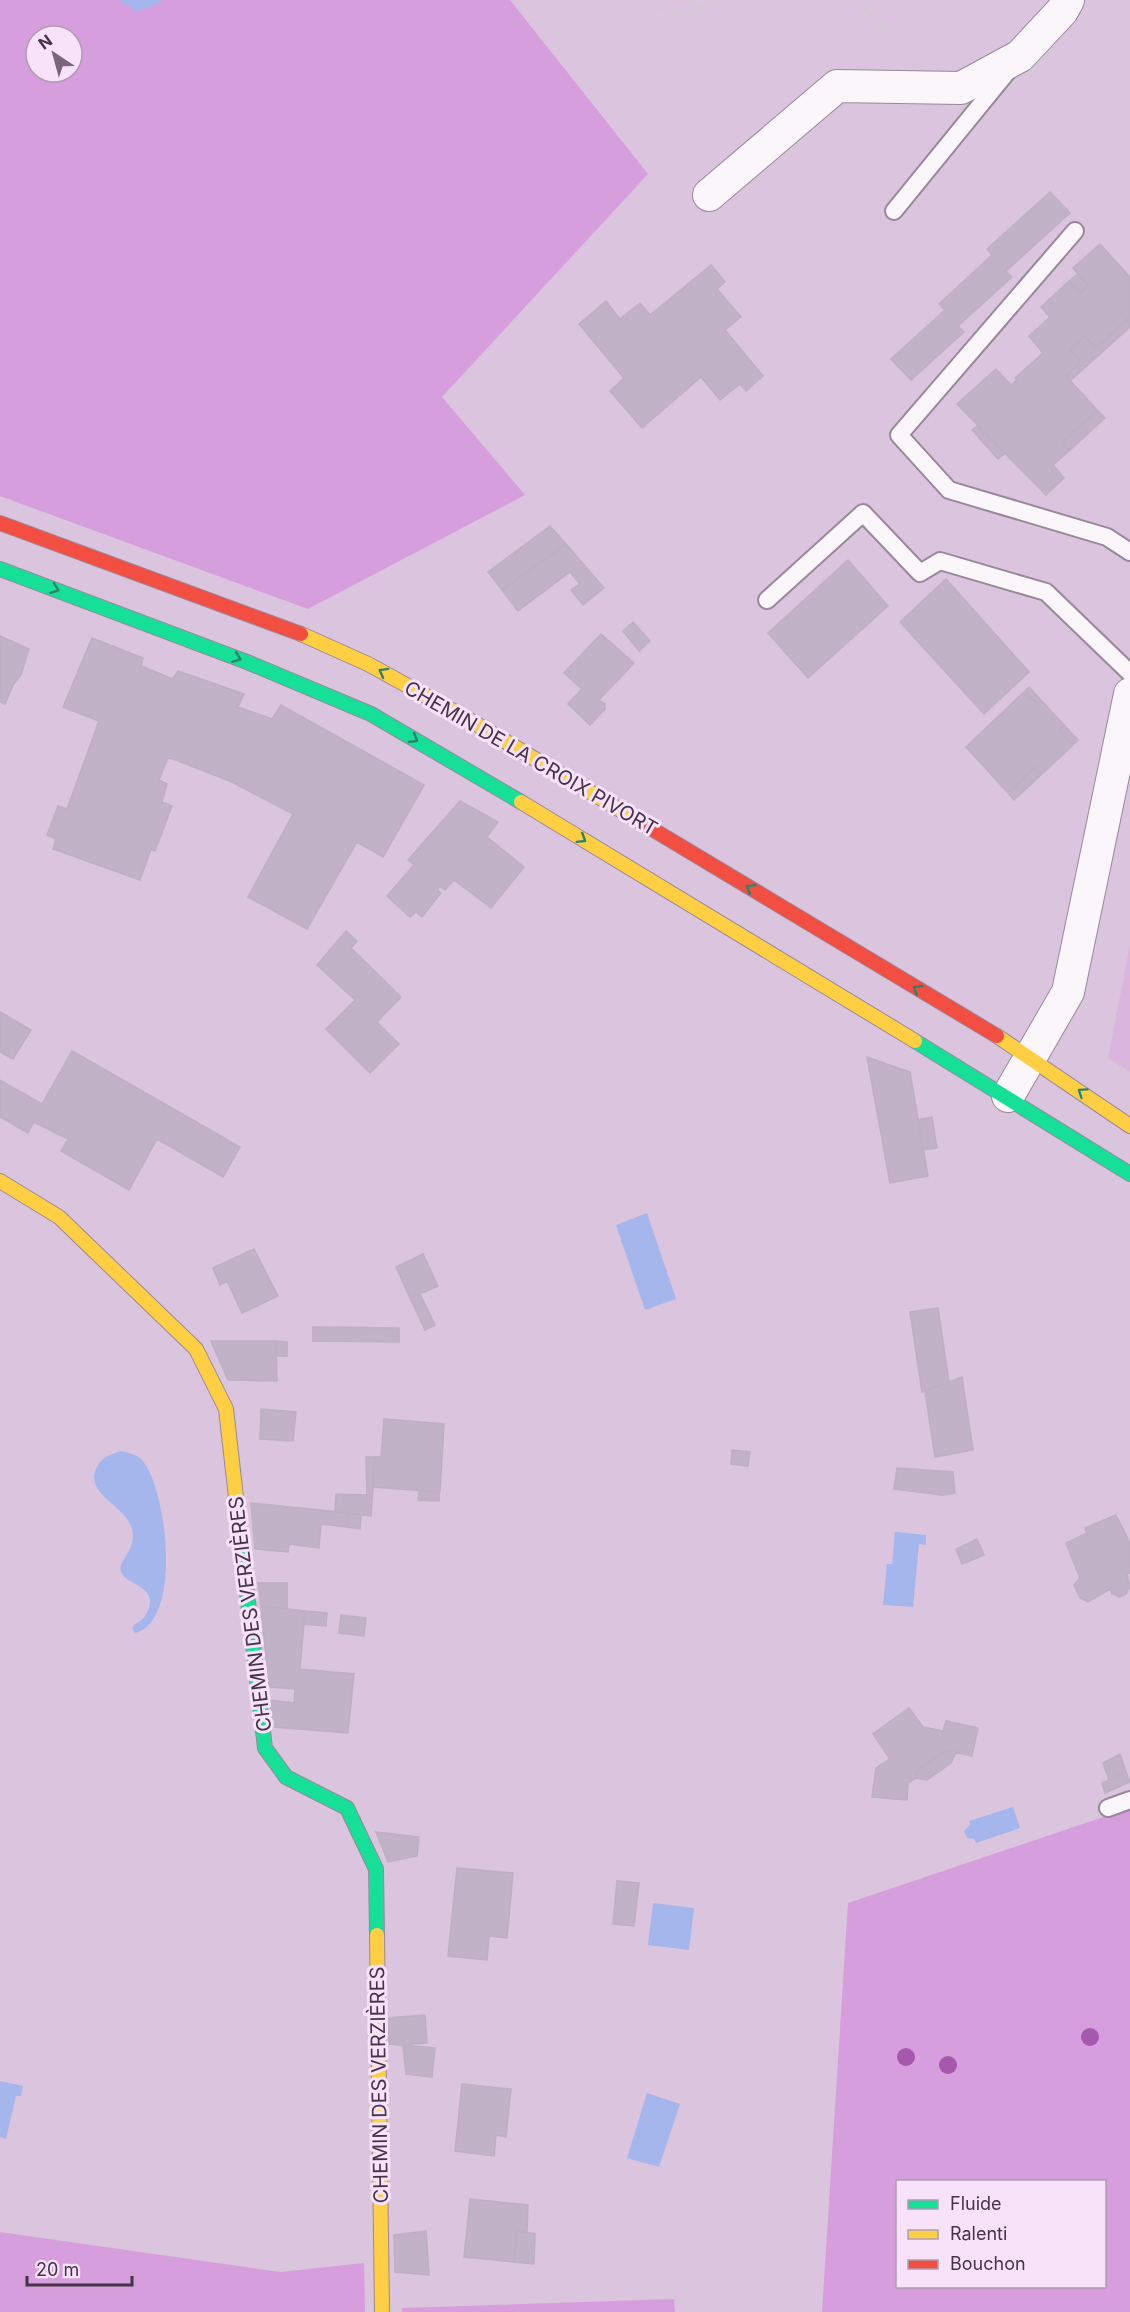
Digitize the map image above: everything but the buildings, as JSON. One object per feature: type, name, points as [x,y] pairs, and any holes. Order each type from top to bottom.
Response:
[{"type":"main road","name":"CHEMIN DE LA CROIX PIVORT","points":[[0,523],[316,639],[368,664],[468,719],[1031,1057],[1130,1126]]},
{"type":"main road","points":[[0,569],[247,662],[371,714],[495,786],[799,972],[1008,1095],[1130,1174]]},
{"type":"main road","name":"CHEMIN DES VERZIÈRES","points":[[0,1181],[59,1217],[196,1349],[226,1409],[265,1748],[286,1777],[347,1808],[376,1869],[382,2312]]},
{"type":"street","points":[[709,195],[837,86],[961,88],[1020,56],[1062,11],[1068,0]]},
{"type":"street","points":[[1008,1095],[1068,992],[1130,694]]},
{"type":"lane","points":[[894,211],[1020,56]]},
{"type":"lane","points":[[1075,231],[899,435],[949,490],[1107,537],[1130,552]]},
{"type":"lane","points":[[767,600],[863,513],[920,573],[940,561],[1046,592],[1130,673]]},
{"type":"lane","points":[[1108,1808],[1130,1800]]},
{"type":"path","points":[[655,0],[671,17],[694,12],[710,0]]},
{"type":"path","points":[[857,0],[888,35]]},
{"type":"shaded area","points":[[0,0],[510,0],[648,174],[442,397],[525,495],[308,609],[0,496]]},
{"type":"shaded area","points":[[1130,945],[1130,1072],[1108,1058]]},
{"type":"shaded area","points":[[1130,1808],[1130,2312],[822,2312],[848,1903]]},
{"type":"shaded area","points":[[0,2232],[280,2272],[364,2263],[365,2312],[0,2312]]},
{"type":"shaded area","points":[[674,2299],[675,2312],[402,2312],[402,2308]]},
{"type":"water","points":[[121,0],[161,0],[162,2],[134,13],[132,6],[124,6]]},
{"type":"water","points":[[647,1213],[676,1299],[645,1310],[616,1225]]},
{"type":"water","points":[[121,1451],[140,1458],[151,1475],[158,1497],[166,1552],[165,1580],[160,1605],[150,1623],[135,1633],[132,1628],[145,1616],[150,1606],[150,1598],[147,1592],[124,1576],[121,1571],[122,1562],[132,1543],[132,1529],[123,1514],[101,1493],[94,1478],[96,1469],[103,1459]]},
{"type":"water","points":[[895,1532],[926,1535],[926,1545],[919,1544],[913,1607],[883,1605],[887,1564],[892,1564]]},
{"type":"water","points":[[1013,1807],[1020,1828],[976,1843],[974,1839],[967,1838],[964,1831],[970,1825],[969,1821]]},
{"type":"water","points":[[653,1903],[694,1908],[689,1950],[648,1945]]},
{"type":"water","points":[[0,2081],[23,2086],[21,2096],[16,2096],[6,2139],[0,2137]]},
{"type":"water","points":[[647,2093],[680,2104],[659,2167],[627,2158]]},
{"type":"traffic: fast","points":[[0,569],[247,662],[371,714],[521,802]]},
{"type":"traffic: fast","points":[[915,1041],[1130,1174]]},
{"type":"traffic: fast","points":[[241,1541],[265,1748],[286,1777],[347,1808],[376,1869],[377,1935]]},
{"type":"traffic: slow","points":[[301,634],[368,664],[468,719],[642,823]]},
{"type":"traffic: slow","points":[[521,802],[915,1041]]},
{"type":"traffic: slow","points":[[997,1036],[1130,1126]]},
{"type":"traffic: slow","points":[[0,1181],[59,1217],[196,1349],[226,1409],[241,1541]]},
{"type":"traffic: slow","points":[[377,1935],[382,2312]]},
{"type":"traffic: jam","points":[[0,523],[301,634]]},
{"type":"traffic: jam","points":[[642,823],[997,1036]]}]
